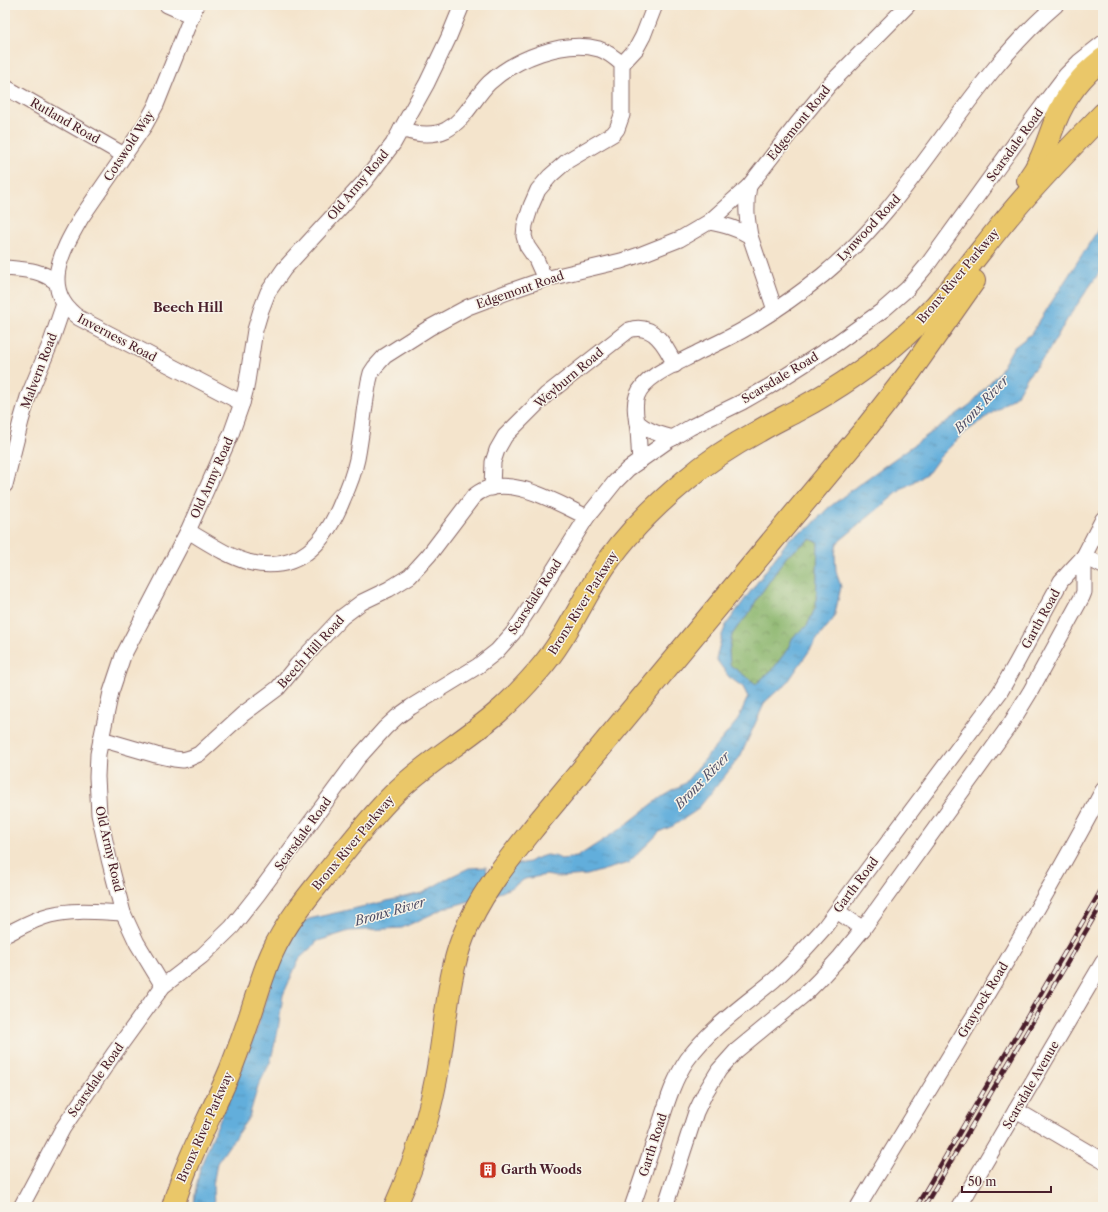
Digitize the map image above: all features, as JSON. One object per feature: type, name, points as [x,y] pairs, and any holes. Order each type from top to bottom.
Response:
[{"type":"highway","points":[[979,253],[1038,166],[1057,118],[1069,95],[1081,78],[1103,59]]},
{"type":"highway","name":"Bronx River Parkway","points":[[173,1207],[192,1153],[237,1054],[275,946],[307,898],[364,827],[410,779],[497,713],[527,684],[543,666],[567,632],[595,581],[611,557],[625,539],[655,507],[687,479],[723,452],[832,390],[889,350],[937,304],[1035,186],[1103,114]]},
{"type":"highway","name":"Bronx River Parkway","points":[[395,1207],[419,1147],[431,1104],[440,1061],[453,974],[460,945],[471,919],[483,898],[536,825],[867,427],[910,372],[977,278],[1018,226],[1103,132]]},
{"type":"street","points":[[167,5],[194,11]]},
{"type":"street","name":"Old Army Road","points":[[163,986],[137,943],[123,913],[99,814],[97,777],[98,754],[111,692],[124,656],[188,531],[226,447],[242,403],[246,388],[255,330],[268,292],[284,269],[379,164],[427,83],[462,5]]},
{"type":"street","points":[[545,279],[536,259],[527,246],[524,236],[525,225],[531,206],[538,190],[550,176],[567,161],[613,134],[617,129],[622,115],[622,64],[636,49],[643,36],[655,5]]},
{"type":"street","name":"Edgemont Road","points":[[188,531],[228,554],[247,562],[278,564],[288,562],[305,554],[319,543],[339,509],[346,493],[357,459],[371,373],[379,362],[395,349],[429,328],[468,307],[545,279],[621,261],[642,254],[680,239],[709,222],[749,186],[829,85],[908,5]]},
{"type":"street","name":"Lynwood Road","points":[[640,461],[635,407],[637,395],[644,385],[654,377],[743,330],[775,310],[823,275],[853,248],[905,188],[1002,60],[1028,30],[1056,5]]},
{"type":"street","name":"Cotswold Way","points":[[56,282],[60,261],[74,230],[145,125],[156,105],[194,11]]},
{"type":"street","name":"Scarsdale Road","points":[[21,1207],[63,1128],[163,986],[202,956],[232,927],[354,764],[385,728],[411,707],[478,666],[497,651],[513,632],[529,609],[587,517],[628,469],[673,438],[770,386],[837,343],[907,289],[928,264],[1066,75],[1079,62],[1103,43]]},
{"type":"street","points":[[401,129],[415,133],[428,134],[446,130],[457,121],[488,84],[500,74],[529,57],[570,46],[592,47],[606,51],[622,64]]},
{"type":"street","name":"Rutland Road","points":[[5,87],[124,155]]},
{"type":"street","points":[[749,186],[746,199],[746,210],[750,236],[775,310]]},
{"type":"street","points":[[709,222],[725,225],[744,232],[750,236]]},
{"type":"street","points":[[5,268],[40,273],[47,275],[56,282]]},
{"type":"street","name":"Inverness Road","points":[[56,282],[64,304],[74,314],[86,322],[242,403]]},
{"type":"street","name":"Malvern Road","points":[[5,485],[10,442],[51,342],[64,304]]},
{"type":"street","name":"Weyburn Road","points":[[492,488],[493,462],[497,450],[505,436],[546,395],[628,330],[638,328],[652,332],[665,346],[675,365]]},
{"type":"street","points":[[637,422],[643,428],[673,438]]},
{"type":"street","name":"Beech Hill Road","points":[[101,739],[174,759],[183,760],[199,754],[243,714],[278,688],[297,665],[342,617],[362,602],[389,589],[410,576],[429,555],[478,493],[492,488],[509,486],[521,488],[587,517]]},
{"type":"street","name":"Garth Road","points":[[632,1207],[666,1106],[675,1082],[686,1061],[700,1044],[719,1026],[800,956],[824,928],[1000,692],[1062,581],[1084,556],[1103,519]]},
{"type":"street","points":[[1084,556],[1103,566]]},
{"type":"street","name":"Garth Road","points":[[665,1207],[696,1112],[705,1093],[719,1070],[736,1051],[819,980],[840,957],[863,929],[1011,723],[1030,692],[1082,597],[1084,592],[1084,556]]},
{"type":"street","points":[[1008,678],[1030,692]]},
{"type":"street","name":"Grayrock Road","points":[[858,1207],[1029,924],[1072,849],[1103,790]]},
{"type":"street","points":[[837,911],[863,929]]},
{"type":"street","points":[[5,935],[35,920],[64,912],[123,913]]},
{"type":"street","name":"Scarsdale Avenue","points":[[959,1207],[1103,962]]},
{"type":"street","points":[[1016,1110],[1103,1161]]},
{"type":"green space","points":[[810,539],[818,542],[816,606],[807,626],[793,637],[787,650],[773,669],[756,684],[730,665],[729,651],[732,635],[748,615],[757,599],[787,556]]},
{"type":"water","name":"Bronx River","points":[[1103,222],[1103,267],[1068,318],[1046,355],[1028,376],[1017,395],[963,434],[939,458],[929,472],[902,489],[837,543],[835,554],[836,571],[841,587],[834,618],[818,638],[785,686],[765,702],[740,757],[697,810],[673,826],[661,831],[628,863],[587,875],[557,877],[546,875],[525,879],[502,892],[445,908],[402,928],[349,931],[318,941],[299,959],[283,995],[278,1030],[270,1063],[258,1086],[249,1117],[217,1163],[213,1185],[214,1207],[194,1207],[200,1168],[256,1031],[272,977],[299,923],[309,919],[422,893],[469,868],[486,867],[488,876],[546,855],[555,856],[561,859],[577,857],[623,827],[664,795],[685,783],[737,721],[748,697],[743,687],[729,677],[716,659],[726,625],[789,539],[810,527],[827,509],[858,485],[971,404],[1000,371],[1013,348],[1031,334]],"holes":[[[810,539],[818,542],[816,606],[807,626],[793,637],[787,650],[773,669],[756,684],[730,665],[729,651],[732,635],[748,615],[757,599],[787,556]]]},
{"type":"railway","points":[[916,1207],[1103,887]]},
{"type":"railway","points":[[924,1207],[1103,902]]},
{"type":"place","name":"Garth Woods","points":[[488,1170]]},
{"type":"district","name":"Beech Hill","points":[[188,307]]}]
